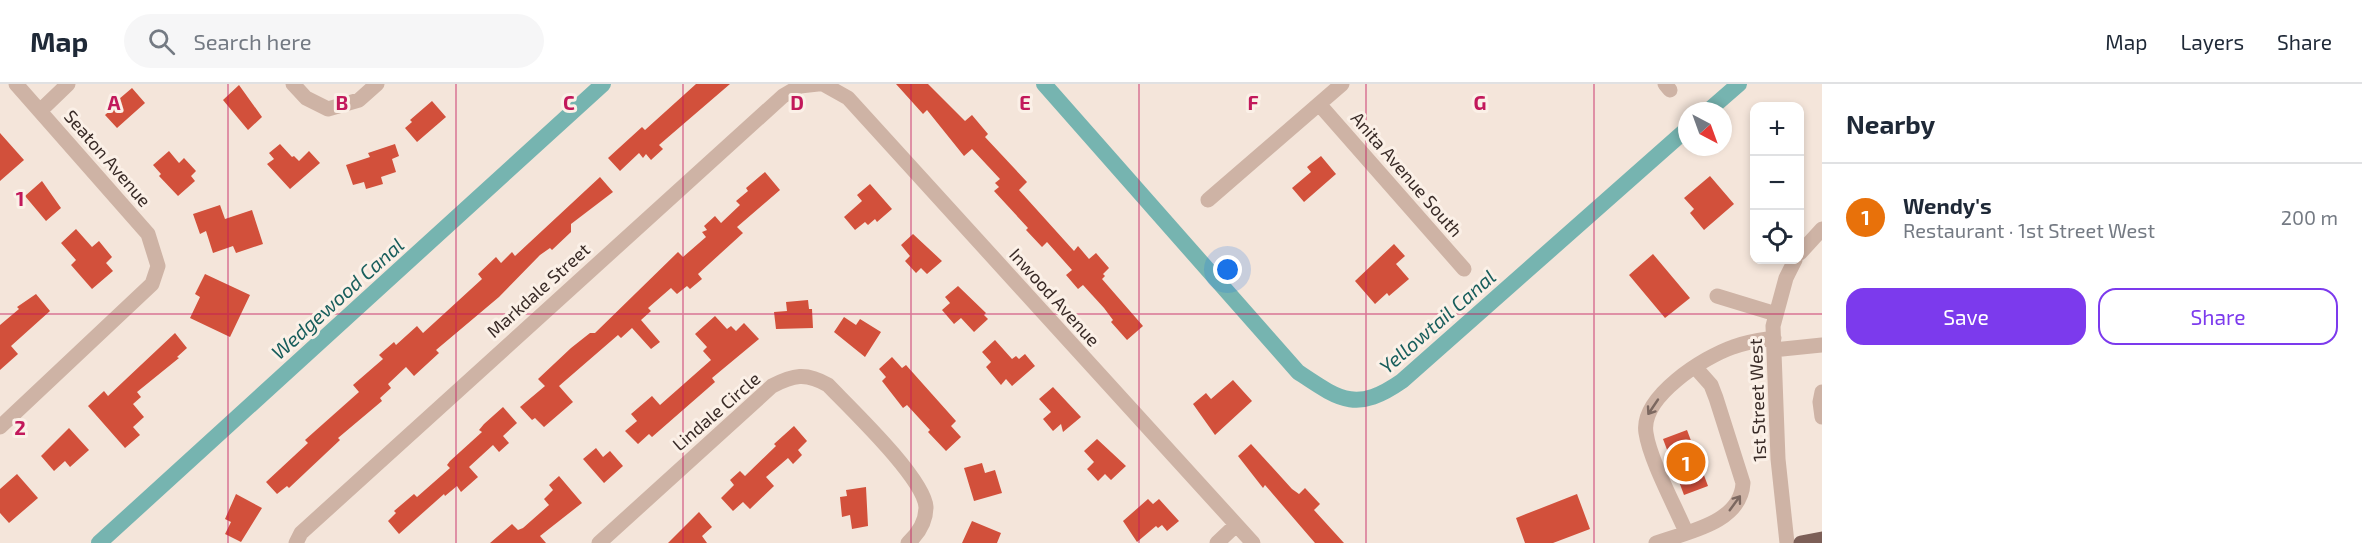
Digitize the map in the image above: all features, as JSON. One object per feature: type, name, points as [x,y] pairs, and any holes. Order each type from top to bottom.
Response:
[{"type":"main road","points":[[1801,543],[1822,539]]},
{"type":"street","name":"Seaton Avenue","points":[[0,427],[152,284],[158,266],[148,234],[16,84]]},
{"type":"street","points":[[39,111],[68,84]]},
{"type":"street","points":[[293,84],[306,98],[328,109],[359,100],[377,84]]},
{"type":"street","name":"Inwood Avenue","points":[[820,84],[849,98],[1253,543]]},
{"type":"street","name":"Markdale Street","points":[[296,543],[310,525],[783,96],[800,86],[820,84]]},
{"type":"street","points":[[1208,200],[1342,84]]},
{"type":"street","name":"Anita Avenue South","points":[[1319,104],[1464,269]]},
{"type":"street","points":[[1804,249],[1822,229]]},
{"type":"street","name":"1st Street West","points":[[1787,543],[1778,459],[1774,344],[1776,314],[1786,278],[1793,264]]},
{"type":"street","points":[[1717,296],[1776,314]]},
{"type":"street","points":[[1686,532],[1646,434],[1648,412],[1654,402],[1695,367],[1736,346],[1774,344],[1822,346]]},
{"type":"street","points":[[1656,543],[1722,517],[1739,501],[1743,492],[1743,483],[1716,398],[1711,385],[1695,367]]},
{"type":"street","name":"Lindale Circle","points":[[599,543],[772,386],[790,376],[812,376],[828,385],[908,471],[919,488],[926,506],[924,525],[908,543]]},
{"type":"street","points":[[1822,392],[1820,402],[1822,417]]},
{"type":"street","points":[[1217,543],[1236,525]]},
{"type":"building","points":[[696,84],[730,84],[659,145],[663,149],[651,160],[646,154],[643,158],[639,153],[620,171],[608,158],[642,127],[645,130]]},
{"type":"building","points":[[896,84],[928,84],[965,121],[972,115],[988,134],[985,137],[1027,182],[1019,190],[1074,251],[1078,246],[1089,259],[1096,253],[1109,268],[1103,274],[1105,276],[1102,279],[1143,326],[1127,340],[1111,322],[1113,320],[1104,308],[1083,285],[1078,289],[1066,275],[1072,270],[1047,242],[1042,247],[994,191],[999,187],[995,183],[1000,179],[972,149],[964,156],[927,110],[923,114]]},
{"type":"building","points":[[239,85],[262,117],[248,130],[223,100]]},
{"type":"building","points":[[132,88],[145,103],[117,128],[105,115],[114,107],[112,105]]},
{"type":"building","points":[[432,101],[446,117],[417,142],[405,128],[412,122],[410,120]]},
{"type":"building","points":[[0,133],[24,160],[0,181]]},
{"type":"building","points":[[280,144],[299,161],[309,151],[320,163],[290,189],[267,164],[274,159],[269,153]]},
{"type":"building","points":[[395,144],[399,156],[392,159],[396,172],[381,177],[383,184],[366,189],[364,182],[353,185],[346,165],[370,157],[368,153]]},
{"type":"building","points":[[169,151],[179,163],[184,158],[196,171],[191,176],[195,181],[178,196],[159,176],[161,174],[153,165]]},
{"type":"building","points":[[1321,156],[1336,174],[1304,202],[1292,188],[1311,172],[1307,167]]},
{"type":"building","points":[[765,172],[780,190],[737,227],[743,233],[698,274],[702,279],[690,289],[687,286],[677,294],[671,288],[648,308],[651,311],[641,320],[660,342],[651,349],[632,328],[621,338],[618,335],[559,386],[573,402],[544,427],[535,418],[532,420],[520,407],[545,386],[538,379],[571,348],[590,333],[595,333],[678,252],[683,257],[706,237],[702,232],[707,230],[704,226],[715,216],[721,223],[740,205],[736,201],[748,191],[746,188]]},
{"type":"building","points":[[1710,176],[1734,204],[1704,230],[1690,213],[1694,209],[1684,198]]},
{"type":"building","points":[[600,177],[613,192],[571,224],[571,232],[552,250],[550,248],[540,255],[499,297],[436,350],[439,353],[414,376],[406,367],[388,384],[391,388],[380,398],[382,401],[338,438],[340,440],[289,488],[287,486],[277,494],[266,482],[308,443],[305,440],[359,392],[353,385],[383,359],[379,355],[394,342],[396,345],[417,326],[423,333],[482,279],[478,274],[496,257],[501,263],[512,252],[515,256]]},
{"type":"building","points":[[42,181],[61,208],[46,221],[25,196]]},
{"type":"building","points":[[870,184],[892,209],[877,222],[875,219],[868,225],[865,222],[855,230],[844,217],[862,201],[857,195]]},
{"type":"building","points":[[220,205],[225,219],[252,210],[263,244],[236,253],[233,246],[213,253],[206,231],[200,234],[193,214]]},
{"type":"building","points":[[76,229],[92,247],[99,241],[112,257],[106,263],[113,271],[92,289],[71,265],[76,260],[61,243]]},
{"type":"building","points":[[913,234],[942,261],[927,274],[921,268],[916,273],[905,261],[910,256],[901,245]]},
{"type":"building","points":[[1394,244],[1405,256],[1396,264],[1409,279],[1389,296],[1387,293],[1375,304],[1355,281]]},
{"type":"building","points":[[1653,254],[1690,298],[1665,318],[1629,275]]},
{"type":"building","points":[[205,274],[250,295],[230,337],[190,318],[200,297],[195,294]]},
{"type":"building","points":[[958,286],[986,313],[984,315],[988,319],[974,332],[961,318],[954,324],[942,310],[950,303],[945,297]]},
{"type":"building","points":[[36,294],[50,311],[11,346],[18,354],[0,370],[0,325],[19,309],[17,307]]},
{"type":"building","points":[[808,300],[809,309],[812,309],[813,328],[776,329],[774,312],[787,311],[786,302]]},
{"type":"building","points":[[715,316],[727,329],[731,326],[736,331],[744,323],[759,339],[712,378],[715,382],[652,437],[649,434],[638,444],[625,431],[637,421],[631,414],[652,396],[660,405],[711,360],[703,351],[707,347],[695,334]]},
{"type":"building","points":[[844,317],[856,325],[860,319],[881,332],[865,357],[834,332]]},
{"type":"building","points":[[175,333],[187,348],[177,357],[179,358],[137,392],[141,397],[133,404],[144,417],[133,427],[140,435],[125,448],[88,406],[104,391],[108,396]]},
{"type":"building","points":[[995,340],[1012,359],[1016,356],[1019,359],[1025,354],[1035,366],[1012,386],[1006,379],[1001,385],[986,367],[991,362],[982,352]]},
{"type":"building","points":[[892,357],[902,368],[906,365],[956,421],[951,426],[961,437],[946,451],[907,405],[903,408],[882,381],[886,377],[879,369]]},
{"type":"building","points":[[1233,380],[1252,401],[1215,435],[1193,404],[1206,393],[1211,399]]},
{"type":"building","points":[[1053,387],[1081,417],[1063,432],[1061,424],[1053,431],[1043,419],[1051,412],[1039,399]]},
{"type":"building","points":[[503,407],[517,423],[503,436],[509,443],[499,452],[493,445],[469,467],[478,477],[461,492],[457,486],[445,496],[444,494],[399,534],[388,521],[396,513],[394,511],[414,494],[417,497],[450,468],[447,465],[450,461],[482,432],[479,430],[484,424]]},
{"type":"building","points":[[794,426],[807,441],[798,450],[802,455],[793,464],[788,458],[766,477],[774,486],[750,509],[743,502],[733,511],[721,498],[734,485],[730,480],[740,471],[745,476]]},
{"type":"building","points":[[69,428],[89,450],[70,467],[65,461],[54,471],[41,456]]},
{"type":"building","points":[[1687,430],[1708,486],[1684,495],[1663,439]]},
{"type":"building","points":[[1097,439],[1126,466],[1111,480],[1105,474],[1098,481],[1087,469],[1094,462],[1084,451]]},
{"type":"building","points":[[1251,444],[1292,489],[1299,494],[1305,488],[1320,504],[1314,510],[1344,543],[1315,543],[1265,485],[1263,488],[1238,456]]},
{"type":"building","points":[[596,448],[603,457],[610,451],[623,466],[604,483],[583,459]]},
{"type":"building","points":[[982,463],[985,473],[995,470],[1002,493],[974,501],[964,468]]},
{"type":"building","points":[[17,474],[38,498],[9,523],[0,513],[0,489]]},
{"type":"building","points":[[559,476],[582,503],[540,536],[546,543],[490,543],[512,524],[518,530],[523,528],[549,505],[544,499],[553,490],[549,485]]},
{"type":"building","points":[[866,487],[868,526],[852,529],[850,515],[842,517],[840,497],[847,496],[846,490]]},
{"type":"building","points":[[236,494],[262,508],[241,542],[225,534],[231,522],[225,519]]},
{"type":"building","points":[[1577,494],[1590,529],[1553,543],[1525,543],[1516,518]]},
{"type":"building","points":[[1148,499],[1153,504],[1159,499],[1179,521],[1167,531],[1162,525],[1158,528],[1156,526],[1137,542],[1123,521]]},
{"type":"building","points":[[699,512],[712,527],[702,536],[707,543],[668,543]]},
{"type":"building","points":[[972,521],[1001,533],[997,543],[962,543]]},
{"type":"waterway","name":"Wedgewood Canal","points":[[99,543],[603,84]]},
{"type":"waterway","name":"Yellowtail Canal","points":[[1044,84],[1298,372],[1337,396],[1360,400],[1386,391],[1402,381],[1678,137]]},
{"type":"waterway","name":"Yellowtail Canal","points":[[1718,102],[1739,84]]},
{"type":"place","name":"Wendy's","points":[[1686,462]]}]
